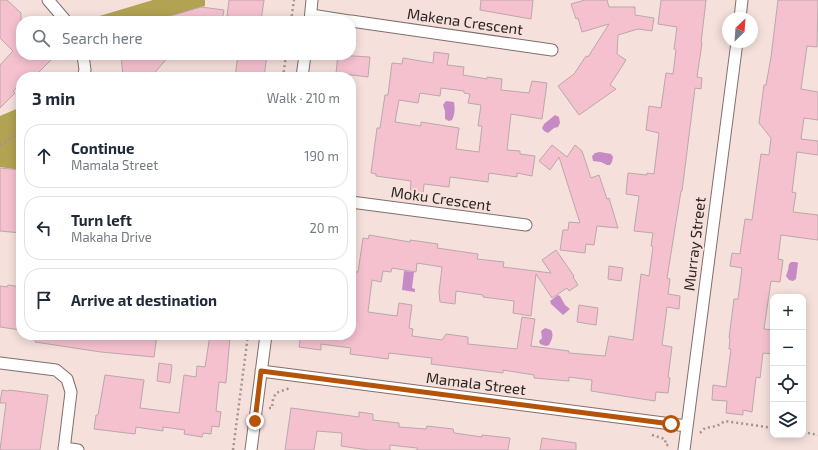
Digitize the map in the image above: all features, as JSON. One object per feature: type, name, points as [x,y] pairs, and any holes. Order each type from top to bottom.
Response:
[{"type":"street","points":[[48,0],[62,16]]},
{"type":"street","points":[[310,16],[312,0]]},
{"type":"street","points":[[741,12],[742,0]]},
{"type":"street","name":"Makena Crescent","points":[[356,22],[552,50]]},
{"type":"street","name":"Murray Street","points":[[684,450],[736,48]]},
{"type":"street","points":[[84,60],[84,72]]},
{"type":"street","points":[[303,72],[304,60]]},
{"type":"street","name":"Moku Crescent","points":[[356,203],[526,225]]},
{"type":"street","points":[[251,450],[265,340]]},
{"type":"street","points":[[0,362],[56,370],[67,380],[71,392],[64,449],[78,450]]},
{"type":"street","name":"Mamala Street","points":[[261,371],[687,426]]},
{"type":"path","points":[[292,16],[294,0]]},
{"type":"path","points":[[284,72],[286,60]]},
{"type":"path","points":[[0,145],[16,135]]},
{"type":"path","points":[[233,450],[247,340]]},
{"type":"path","points":[[697,438],[701,431],[705,428],[717,426],[725,421],[770,428]]},
{"type":"path","points":[[806,433],[818,435]]},
{"type":"shaded area","points":[[153,0],[205,0],[205,6],[172,16],[99,16]]},
{"type":"shaded area","points":[[446,101],[454,102],[454,116],[452,120],[449,121],[445,119],[443,105]]},
{"type":"shaded area","points":[[16,109],[16,169],[0,167],[0,116]]},
{"type":"shaded area","points":[[555,115],[559,117],[560,123],[558,127],[554,128],[548,133],[544,131],[542,128],[544,124]]},
{"type":"shaded area","points":[[600,152],[611,154],[613,157],[610,165],[593,161],[592,156],[595,153]]},
{"type":"shaded area","points":[[791,262],[798,263],[796,279],[793,281],[789,280],[786,276],[789,264]]},
{"type":"shaded area","points":[[404,271],[414,272],[412,288],[415,289],[415,292],[402,290]]},
{"type":"shaded area","points":[[558,295],[570,309],[563,315],[551,304],[550,301]]},
{"type":"shaded area","points":[[545,328],[551,330],[552,333],[550,343],[546,346],[540,344],[539,341],[542,338],[541,331]]},
{"type":"building","points":[[0,0],[7,0],[21,13],[21,16],[16,16],[16,60],[51,60],[39,72],[16,72],[16,88],[13,91],[15,93],[0,108],[0,65],[13,51],[0,38]]},
{"type":"building","points":[[229,0],[264,0],[262,16],[227,16]]},
{"type":"building","points":[[481,0],[533,0],[531,19],[480,10]]},
{"type":"building","points":[[585,0],[607,0],[609,7],[635,7],[635,15],[654,18],[652,31],[638,29],[618,35],[617,54],[626,60],[610,85],[616,89],[579,115],[558,86],[574,74],[586,56],[588,57],[609,24],[582,32],[578,18],[576,19],[571,4]]},
{"type":"building","points":[[661,0],[706,0],[697,77],[702,78],[701,89],[695,88],[682,191],[667,278],[670,279],[668,294],[680,296],[679,309],[667,307],[662,345],[672,347],[668,377],[670,378],[668,393],[656,392],[655,401],[591,391],[592,380],[569,377],[569,381],[534,378],[534,375],[503,370],[503,373],[431,364],[432,358],[389,353],[388,359],[350,354],[351,348],[321,344],[321,350],[299,347],[300,340],[356,340],[356,272],[358,272],[363,238],[368,239],[369,235],[410,242],[410,240],[438,244],[437,248],[478,254],[477,259],[504,262],[503,267],[551,273],[542,260],[556,250],[574,276],[573,277],[578,285],[569,291],[567,288],[552,298],[536,274],[531,316],[513,313],[514,301],[483,297],[483,295],[456,291],[455,304],[440,302],[439,292],[442,267],[417,263],[416,272],[392,268],[391,272],[383,271],[381,282],[372,280],[368,312],[397,316],[399,303],[412,305],[409,328],[413,329],[412,336],[442,340],[446,334],[468,337],[468,344],[517,349],[522,317],[535,319],[531,346],[569,351],[569,353],[605,356],[609,336],[633,340],[641,274],[649,276],[653,247],[651,246],[653,233],[634,231],[639,196],[626,194],[628,173],[647,175],[647,173],[654,174],[659,133],[646,130],[649,106],[661,108],[666,73],[673,74],[676,50],[674,49],[677,27],[658,24]]},
{"type":"building","points":[[778,0],[818,0],[817,47],[807,46],[801,89],[818,92],[818,120],[804,118],[801,139],[818,141],[818,155],[797,152],[792,192],[796,193],[793,212],[818,215],[818,240],[781,235],[778,259],[783,260],[780,282],[771,281],[764,329],[770,330],[770,354],[763,353],[760,378],[756,377],[752,412],[743,410],[743,415],[726,413],[727,401],[712,400],[713,385],[726,387],[731,349],[729,349],[729,338],[734,299],[738,299],[742,268],[730,266],[732,253],[740,254],[745,219],[752,220],[761,154],[769,155],[771,138],[759,123],[764,85],[766,85]]},
{"type":"building","points":[[201,7],[224,10],[223,16],[171,16]]},
{"type":"building","points":[[434,52],[449,54],[447,65],[464,67],[463,75],[487,79],[487,77],[502,79],[501,90],[529,93],[532,81],[547,83],[542,119],[511,114],[507,150],[520,151],[520,154],[535,156],[532,176],[517,173],[517,177],[489,173],[488,182],[450,177],[449,187],[424,184],[423,195],[410,194],[411,181],[376,176],[376,174],[371,173],[377,128],[380,128],[385,95],[388,95],[392,63],[402,64],[403,58],[433,63]],"holes":[[[441,88],[464,91],[464,93],[470,94],[468,103],[481,105],[478,126],[482,126],[479,152],[456,149],[459,128],[421,122],[421,126],[395,122],[399,100],[418,103],[420,93],[440,96]]]},
{"type":"building","points":[[356,56],[370,57],[368,77],[356,76],[356,72],[336,72],[337,60],[356,60]]},
{"type":"building","points":[[121,60],[166,60],[155,72],[123,72]]},
{"type":"building","points":[[237,60],[266,60],[265,72],[236,72]]},
{"type":"building","points":[[552,145],[567,157],[575,145],[582,151],[591,178],[599,175],[607,199],[609,198],[618,228],[597,226],[594,245],[586,244],[585,253],[560,250],[563,230],[568,230],[569,222],[580,223],[559,157],[550,170],[539,161]]},
{"type":"building","points":[[0,168],[16,170],[16,233],[0,231]]},
{"type":"building","points":[[609,266],[623,268],[621,281],[608,279]]},
{"type":"building","points":[[8,285],[16,286],[16,329],[0,327],[0,286],[7,287]]},
{"type":"building","points":[[579,305],[598,308],[596,325],[577,322]]},
{"type":"building","points":[[35,340],[156,340],[154,357],[101,352],[35,342]]},
{"type":"building","points":[[209,340],[230,340],[226,383],[219,382],[216,411],[221,412],[219,427],[212,426],[211,434],[203,433],[202,437],[184,434],[185,430],[163,427],[163,431],[136,427],[135,434],[94,429],[105,375],[144,380],[140,408],[179,413],[184,375],[196,377],[197,366],[205,367]]},
{"type":"building","points":[[159,363],[172,365],[170,383],[157,381]]},
{"type":"building","points":[[2,390],[48,395],[40,450],[0,450],[6,403],[0,403]]},
{"type":"building","points":[[291,408],[359,417],[359,412],[373,414],[373,420],[399,423],[399,427],[426,429],[427,426],[453,429],[454,433],[482,437],[482,435],[510,438],[508,450],[417,450],[417,448],[390,445],[390,450],[368,450],[341,446],[342,433],[317,431],[314,450],[285,450]]},
{"type":"building","points":[[542,438],[576,443],[576,450],[540,450]]},
{"type":"route","points":[[255,421],[261,371],[671,424]]}]
